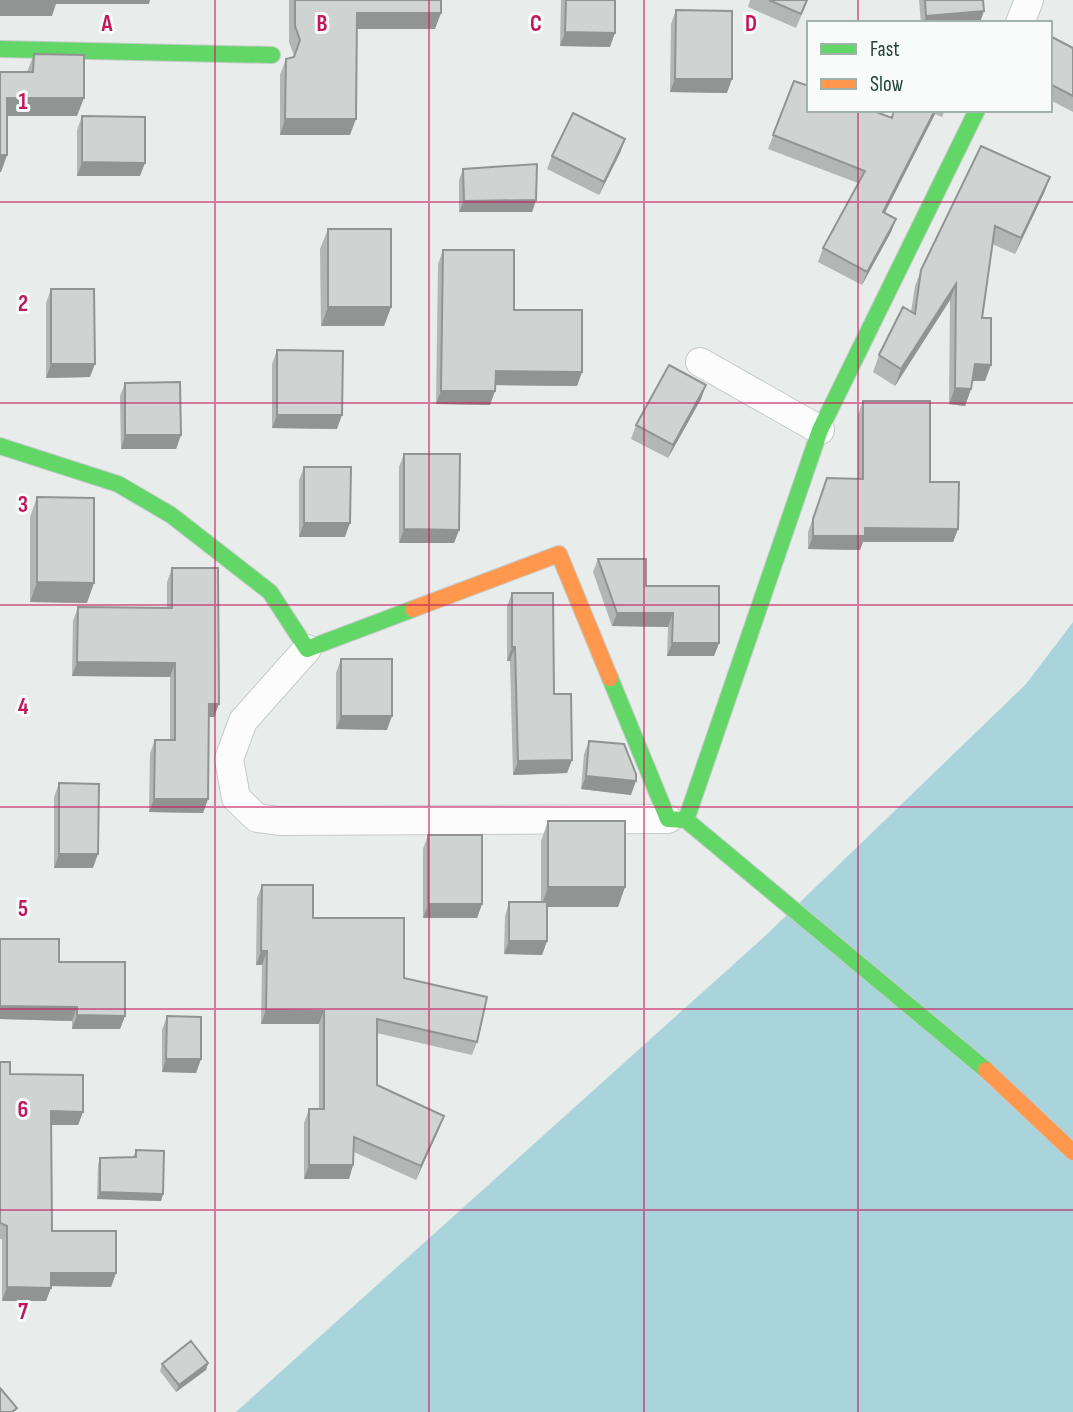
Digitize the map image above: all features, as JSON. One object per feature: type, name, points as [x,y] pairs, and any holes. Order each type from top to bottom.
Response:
[{"type":"street","points":[[1021,21],[1029,0]]},
{"type":"street","points":[[0,48],[272,55]]},
{"type":"street","points":[[677,819],[820,430],[976,112]]},
{"type":"street","points":[[700,362],[820,430]]},
{"type":"street","points":[[0,446],[118,484],[171,515],[270,592],[307,649]]},
{"type":"street","points":[[677,819],[257,818],[236,798],[229,759],[243,720],[307,649],[559,554],[677,819],[964,1049],[1073,1152]]},
{"type":"water","points":[[1073,622],[1073,1412],[236,1412],[765,936],[1026,684]]},
{"type":"building","points":[[295,0],[441,0],[441,13],[357,13],[356,119],[285,119],[286,59],[294,57],[300,40],[295,26]]},
{"type":"building","points":[[566,0],[615,0],[615,33],[565,32]]},
{"type":"building","points":[[769,0],[807,0],[801,14]]},
{"type":"building","points":[[925,0],[983,0],[984,11],[926,16]]},
{"type":"building","points":[[676,10],[732,11],[732,79],[675,79]]},
{"type":"building","points":[[1052,37],[1073,48],[1073,96],[1052,85]]},
{"type":"building","points":[[34,54],[84,55],[84,98],[7,98],[7,155],[0,155],[0,72],[33,72]]},
{"type":"building","points":[[794,81],[807,85],[807,112],[876,112],[892,118],[894,112],[934,112],[883,212],[896,219],[867,272],[823,248],[865,171],[773,135]]},
{"type":"building","points":[[573,113],[625,139],[604,182],[552,156]]},
{"type":"building","points":[[82,116],[145,117],[145,163],[82,162]]},
{"type":"building","points":[[981,146],[1050,177],[1021,238],[995,226],[982,318],[991,318],[991,365],[975,364],[971,389],[955,388],[956,284],[901,369],[879,355],[903,307],[915,314],[921,270]]},
{"type":"building","points":[[537,164],[536,200],[464,201],[463,169]]},
{"type":"building","points":[[328,229],[391,229],[391,307],[328,307]]},
{"type":"building","points":[[443,250],[514,250],[514,310],[582,310],[582,372],[496,371],[495,391],[441,391]]},
{"type":"building","points":[[51,289],[94,289],[95,364],[51,364]]},
{"type":"building","points":[[277,350],[343,351],[342,415],[277,415]]},
{"type":"building","points":[[669,365],[706,385],[673,445],[636,425]]},
{"type":"building","points":[[180,382],[181,435],[125,435],[125,383]]},
{"type":"building","points":[[863,401],[930,401],[930,482],[959,482],[958,529],[865,528],[865,536],[813,536],[813,519],[827,478],[863,479]]},
{"type":"building","points":[[404,454],[460,454],[459,530],[404,529]]},
{"type":"building","points":[[304,467],[351,467],[350,523],[304,523]]},
{"type":"building","points":[[37,497],[94,498],[94,583],[37,582]]},
{"type":"building","points":[[598,559],[646,559],[646,586],[719,586],[719,643],[672,643],[673,613],[617,613]]},
{"type":"building","points":[[172,568],[218,568],[219,704],[209,704],[208,799],[154,799],[155,740],[175,740],[175,663],[77,662],[78,607],[172,608]]},
{"type":"building","points":[[512,593],[553,593],[554,694],[571,694],[572,760],[518,761]]},
{"type":"building","points":[[341,659],[392,659],[392,716],[341,716]]},
{"type":"building","points":[[589,741],[624,744],[636,774],[636,781],[586,776]]},
{"type":"building","points":[[59,783],[99,784],[98,854],[59,854]]},
{"type":"building","points":[[548,821],[625,821],[625,887],[548,887]]},
{"type":"building","points":[[428,835],[482,835],[482,904],[428,904]]},
{"type":"building","points":[[262,885],[313,885],[313,918],[404,918],[404,978],[487,997],[477,1042],[377,1019],[377,1085],[444,1116],[421,1166],[354,1137],[353,1165],[309,1165],[309,1109],[324,1109],[324,1011],[266,1010],[267,951],[261,951]]},
{"type":"building","points":[[509,902],[547,902],[547,941],[509,941]]},
{"type":"building","points":[[0,939],[59,939],[59,962],[125,962],[125,1016],[77,1015],[77,1007],[0,1006]]},
{"type":"building","points":[[167,1016],[201,1017],[201,1059],[166,1059]]},
{"type":"building","points":[[0,1062],[10,1062],[10,1074],[83,1075],[83,1112],[51,1111],[52,1231],[116,1231],[116,1273],[51,1273],[51,1288],[7,1287],[7,1226],[0,1223]]},
{"type":"building","points":[[136,1150],[164,1151],[163,1194],[100,1192],[100,1158],[136,1157]]},
{"type":"building","points":[[191,1341],[208,1363],[179,1385],[162,1364]]},
{"type":"building","points":[[0,1388],[17,1408],[12,1412],[0,1412]]},
{"type":"traffic: fast","points":[[0,49],[272,55]]},
{"type":"traffic: fast","points":[[686,820],[820,430],[976,112]]},
{"type":"traffic: fast","points":[[0,446],[118,484],[171,515],[270,592],[307,649],[413,609]]},
{"type":"traffic: fast","points":[[610,678],[668,819],[686,820],[986,1070]]},
{"type":"traffic: slow","points":[[413,609],[559,554],[610,678]]},
{"type":"traffic: slow","points":[[986,1070],[1073,1152]]}]
